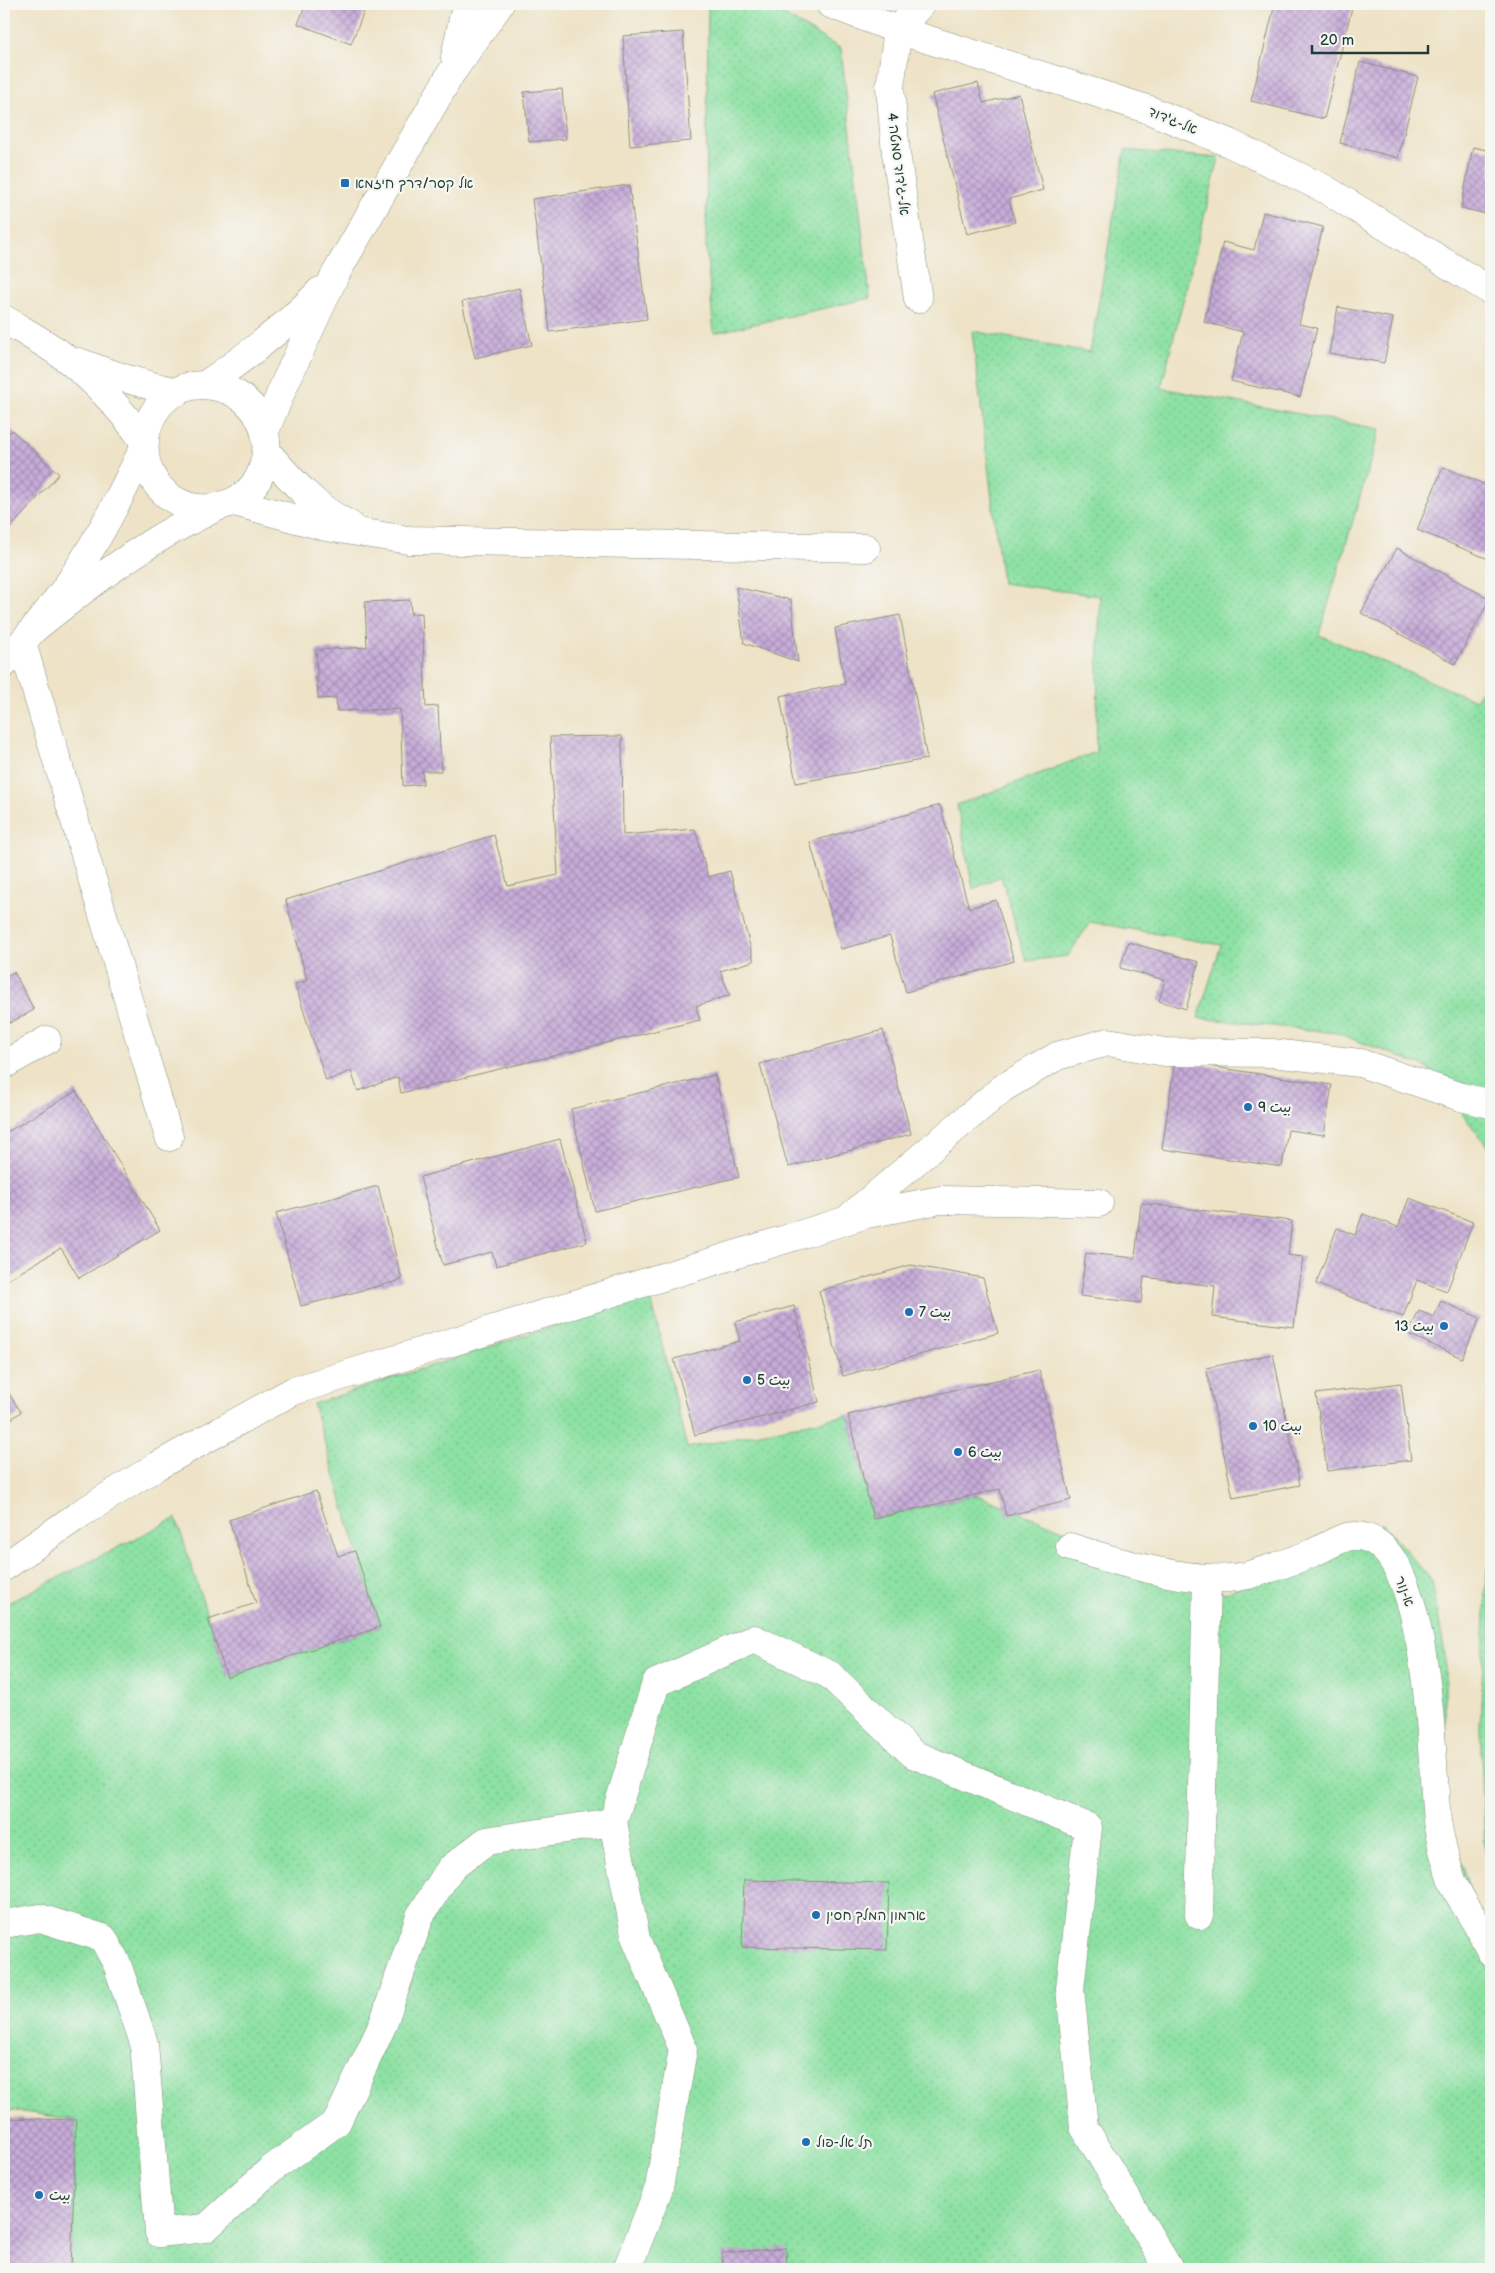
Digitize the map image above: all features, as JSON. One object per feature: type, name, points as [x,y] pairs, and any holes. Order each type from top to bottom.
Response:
[{"type":"street","points":[[450,76],[462,29],[466,4]]},
{"type":"street","points":[[29,635],[89,586],[152,542],[224,505],[250,489],[262,472],[266,441],[289,374],[335,275],[450,76],[500,4]]},
{"type":"street","name":"אל-ג'דוד","points":[[830,4],[898,30],[1147,109],[1229,143],[1324,189],[1491,291]]},
{"type":"street","points":[[898,30],[921,4]]},
{"type":"street","name":"אל-ג'דוד סמטה 4","points":[[898,30],[890,87],[896,153],[918,299]]},
{"type":"street","points":[[205,385],[256,350],[303,309],[335,275]]},
{"type":"street","points":[[4,318],[59,354],[101,389],[126,416],[144,445],[148,469],[158,487],[174,500],[193,508],[224,505],[326,527],[408,540],[866,548]]},
{"type":"street","points":[[59,354],[150,387],[178,392]]},
{"type":"street","points":[[4,664],[29,635],[70,581],[94,544],[144,445],[148,426],[155,412],[165,400],[178,392],[192,387],[205,385],[226,389],[243,398],[257,413],[266,441],[294,483],[322,508],[342,522],[369,535]]},
{"type":"street","points":[[29,635],[170,1137]]},
{"type":"street","points":[[4,1065],[47,1040]]},
{"type":"street","points":[[845,1221],[1004,1088],[1056,1056],[1108,1042],[1165,1052],[1272,1054],[1360,1063],[1462,1097],[1491,1104]]},
{"type":"street","points":[[4,1566],[80,1514],[157,1466],[293,1391],[867,1214],[940,1200],[1099,1203]]},
{"type":"street","name":"א-נור","points":[[1070,1548],[1120,1563],[1206,1579],[1224,1579],[1249,1575],[1312,1553],[1352,1536],[1369,1536],[1386,1550],[1406,1586],[1420,1637],[1432,1729],[1437,1821],[1444,1853],[1453,1883],[1490,1942]]},
{"type":"street","points":[[1199,1915],[1206,1579]]},
{"type":"street","points":[[627,2269],[659,2188],[683,2049],[636,1939],[613,1822],[656,1682],[754,1639],[830,1675],[913,1754],[1088,1827],[1070,1989],[1084,2127],[1169,2269]]},
{"type":"street","points":[[4,1924],[40,1918],[104,1938],[117,1964],[144,2042],[159,2234],[206,2228],[270,2170],[337,2122],[382,2024],[420,1916],[450,1869],[486,1841],[613,1822]]},
{"type":"green space","points":[[708,4],[766,4],[841,49],[870,298],[714,333],[706,246]]},
{"type":"green space","points":[[1125,150],[1219,158],[1161,388],[1380,429],[1319,635],[1475,700],[1491,676],[1491,1151],[1426,1067],[1337,1033],[1198,1018],[1221,945],[1090,922],[1068,956],[1026,961],[1001,876],[973,889],[957,805],[1096,752],[1100,596],[1002,583],[972,331],[1090,352]]},
{"type":"green space","points":[[650,1295],[687,1448],[848,1415],[873,1519],[977,1495],[1127,1556],[1226,1593],[1346,1528],[1383,1524],[1432,1581],[1445,1654],[1445,1816],[1476,1908],[1491,1922],[1491,2269],[71,2269],[76,2120],[4,2109],[4,1605],[176,1518],[227,1677],[380,1627],[313,1404]]},
{"type":"green space","points":[[1487,1570],[1491,1571],[1491,1858],[1485,1851],[1480,1727]]},
{"type":"building","points":[[306,4],[367,4],[351,44],[298,24]]},
{"type":"building","points":[[1275,4],[1353,4],[1324,119],[1251,101]]},
{"type":"building","points":[[683,32],[691,141],[630,146],[623,36]]},
{"type":"building","points":[[1360,62],[1418,77],[1398,158],[1340,143]]},
{"type":"building","points":[[978,83],[983,103],[1019,94],[1043,190],[1009,199],[1015,222],[967,234],[932,94]]},
{"type":"building","points":[[562,89],[566,139],[529,142],[524,92]]},
{"type":"building","points":[[1473,147],[1491,151],[1491,215],[1461,208]]},
{"type":"building","points":[[629,185],[647,319],[550,332],[532,199]]},
{"type":"building","points":[[1263,212],[1323,227],[1299,324],[1317,328],[1300,397],[1231,381],[1243,332],[1204,322],[1223,242],[1254,250]]},
{"type":"building","points":[[519,288],[532,345],[475,358],[462,302]]},
{"type":"building","points":[[1338,307],[1393,318],[1384,363],[1329,353]]},
{"type":"building","points":[[12,430],[59,474],[4,535],[4,438]]},
{"type":"building","points":[[1443,467],[1491,487],[1491,560],[1417,530]]},
{"type":"building","points":[[1397,548],[1490,599],[1455,664],[1361,613]]},
{"type":"building","points":[[736,587],[791,600],[798,662],[744,643]]},
{"type":"building","points":[[410,600],[411,614],[422,613],[426,707],[438,706],[441,771],[422,771],[423,784],[403,786],[400,709],[337,711],[336,698],[318,699],[316,650],[367,647],[365,602]]},
{"type":"building","points":[[900,615],[927,759],[796,783],[780,696],[845,684],[835,628]]},
{"type":"building","points":[[622,736],[623,835],[695,829],[708,877],[730,871],[754,961],[720,971],[730,995],[696,1006],[700,1020],[401,1093],[398,1077],[358,1091],[351,1071],[326,1081],[295,984],[307,981],[286,900],[494,835],[508,886],[558,875],[550,737]]},
{"type":"building","points":[[940,805],[969,908],[996,900],[1014,961],[906,992],[890,936],[841,949],[810,842]]},
{"type":"building","points":[[1128,942],[1199,962],[1186,1009],[1159,1001],[1165,980],[1120,968]]},
{"type":"building","points":[[14,972],[34,1010],[4,1026],[4,977]]},
{"type":"building","points":[[883,1030],[911,1134],[788,1167],[760,1064]]},
{"type":"building","name":"بيت 9","points":[[1175,1061],[1332,1085],[1324,1135],[1288,1130],[1282,1167],[1162,1149]]},
{"type":"building","points":[[715,1075],[739,1177],[595,1211],[571,1109]]},
{"type":"building","points":[[76,1091],[160,1230],[79,1278],[61,1248],[4,1282],[4,1134]]},
{"type":"building","points":[[560,1139],[587,1242],[496,1266],[492,1252],[443,1265],[420,1177]]},
{"type":"building","points":[[378,1186],[402,1280],[301,1306],[276,1213]]},
{"type":"building","points":[[1409,1198],[1473,1222],[1447,1291],[1417,1280],[1403,1317],[1316,1284],[1337,1228],[1355,1235],[1363,1214],[1398,1227]]},
{"type":"building","points":[[1141,1203],[1292,1221],[1288,1255],[1303,1257],[1294,1327],[1212,1317],[1215,1286],[1144,1277],[1141,1303],[1080,1296],[1086,1253],[1135,1258]]},
{"type":"building","name":"بيت 7","points":[[911,1265],[983,1278],[998,1333],[843,1376],[819,1291]]},
{"type":"building","name":"بيت 13","points":[[1441,1301],[1480,1318],[1462,1358],[1408,1334],[1419,1311],[1434,1317]]},
{"type":"building","name":"بيت 5","points":[[794,1306],[819,1402],[695,1435],[674,1359],[740,1341],[735,1322]]},
{"type":"building","name":"بيت 10","points":[[1273,1354],[1300,1485],[1233,1498],[1206,1368]]},
{"type":"building","name":"بيت 6","points":[[1039,1370],[1071,1500],[1006,1516],[1000,1489],[873,1519],[848,1415]]},
{"type":"building","points":[[1401,1383],[1411,1460],[1327,1471],[1316,1394]]},
{"type":"building","points":[[4,1386],[21,1412],[4,1424]]},
{"type":"building","points":[[316,1491],[338,1556],[355,1551],[380,1627],[227,1677],[208,1619],[256,1603],[229,1520]]},
{"type":"building","name":"ארמון המלך חסין","points":[[744,1880],[889,1883],[887,1950],[742,1947]]},
{"type":"building","name":"بيت","points":[[4,2118],[76,2120],[71,2269],[4,2269]]},
{"type":"building","points":[[786,2248],[787,2269],[723,2269],[722,2253]]},
{"type":"place","name":"אל קסר/דרך חיזמא","points":[[345,183]]},
{"type":"place","name":"بيت 9","points":[[1248,1107]]},
{"type":"place","name":"بيت 7","points":[[909,1312]]},
{"type":"place","name":"بيت 13","points":[[1444,1326]]},
{"type":"place","name":"بيت 5","points":[[747,1380]]},
{"type":"place","name":"بيت 10","points":[[1253,1426]]},
{"type":"place","name":"بيت 6","points":[[958,1452]]},
{"type":"place","name":"ארמון המלך חסין","points":[[816,1915]]},
{"type":"place","name":"תל אל-פול","points":[[806,2142]]},
{"type":"place","name":"بيت","points":[[39,2195]]}]
